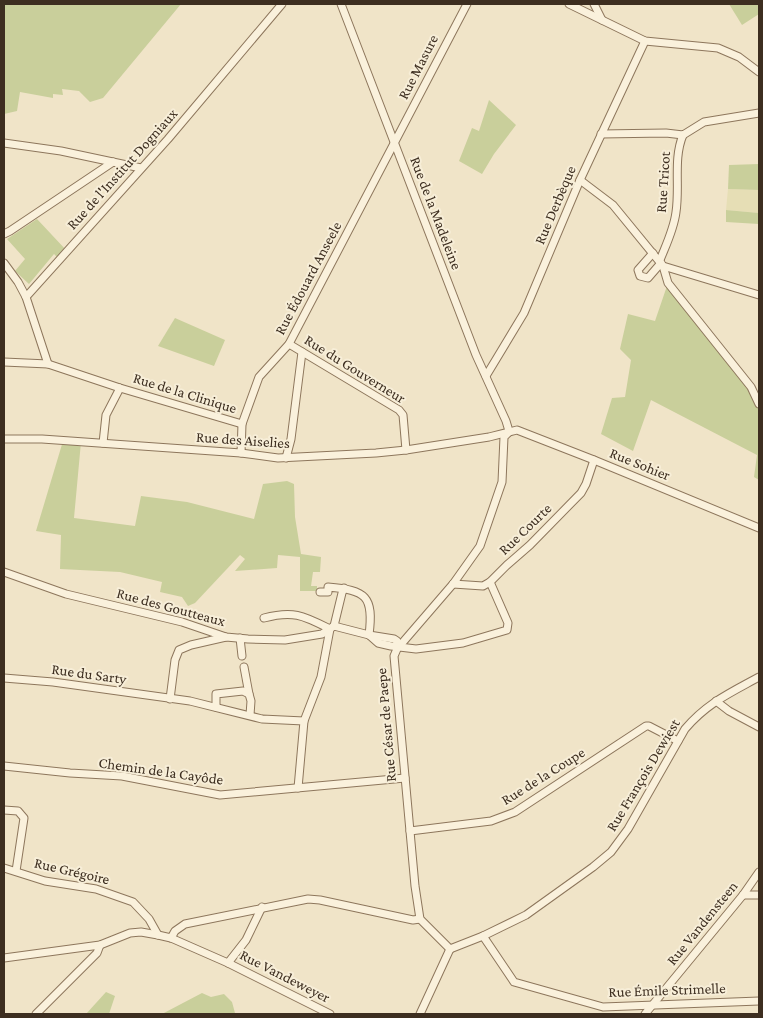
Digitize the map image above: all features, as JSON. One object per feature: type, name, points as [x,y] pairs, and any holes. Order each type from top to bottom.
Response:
[{"type":"street","name":"Rue de l'Institut Dogniaux","points":[[26,297],[141,168],[282,4]]},
{"type":"street","name":"Rue de la Madeleine","points":[[341,4],[476,355],[509,431]]},
{"type":"street","name":"Rue Masure","points":[[395,143],[467,4]]},
{"type":"street","points":[[569,4],[645,41],[718,48],[739,57],[759,72]]},
{"type":"street","points":[[594,4],[602,20]]},
{"type":"street","name":"Rue Derbèque","points":[[486,376],[524,313],[580,180],[645,41]]},
{"type":"street","points":[[601,134],[666,133],[684,135],[704,122],[759,113]]},
{"type":"street","name":"Rue Tricot","points":[[661,263],[676,212],[678,148],[684,135]]},
{"type":"street","name":"Rue Édouard Anseele","points":[[241,453],[242,424],[259,377],[289,344],[395,143]]},
{"type":"street","points":[[4,144],[62,151],[141,168]]},
{"type":"street","points":[[4,234],[113,162]]},
{"type":"street","points":[[580,180],[614,205],[661,263],[668,284],[750,387],[759,404]]},
{"type":"street","points":[[653,253],[638,270],[640,276],[648,278],[661,263]]},
{"type":"street","points":[[4,263],[26,297],[48,364]]},
{"type":"street","points":[[661,263],[759,295]]},
{"type":"street","name":"Rue du Gouverneur","points":[[289,344],[399,410],[403,415],[406,450]]},
{"type":"street","points":[[286,458],[291,439],[302,352]]},
{"type":"street","name":"Rue de la Clinique","points":[[4,362],[48,364],[120,388],[242,424]]},
{"type":"street","name":"Rue de la Clinique","points":[[104,443],[106,415],[120,388]]},
{"type":"street","name":"Rue Sohier","points":[[509,431],[517,430],[527,433],[759,528]]},
{"type":"street","name":"Rue des Aiselies","points":[[4,439],[42,439],[104,443],[286,458],[406,450],[490,437],[509,431]]},
{"type":"street","name":"Rue César de Paepe","points":[[420,919],[415,890],[394,660],[395,651],[453,584],[480,546],[502,482],[504,437],[509,431]]},
{"type":"street","name":"Rue Courte","points":[[490,582],[530,545],[581,493],[594,460]]},
{"type":"street","name":"Rue des Goutteaux","points":[[4,572],[66,594],[182,622],[226,637],[285,640],[322,634],[332,627]]},
{"type":"street","points":[[264,618],[274,615],[296,614],[332,627],[394,639],[400,646],[416,649],[448,646],[489,637],[507,630],[508,623],[490,582],[483,586],[453,584]]},
{"type":"street","points":[[320,592],[328,592],[328,587],[344,588],[368,599],[371,608],[369,635]]},
{"type":"street","points":[[298,788],[304,721],[321,677],[332,627],[344,588]]},
{"type":"street","points":[[170,699],[175,660],[179,650],[191,645],[226,637]]},
{"type":"street","points":[[240,638],[242,656]]},
{"type":"street","points":[[244,667],[251,701],[250,715]]},
{"type":"street","name":"Rue François Dewiest","points":[[450,949],[483,936],[526,915],[611,852],[628,830],[685,729],[697,715],[716,701],[759,677]]},
{"type":"street","name":"Rue du Sarty","points":[[4,678],[53,682],[170,699],[262,718],[304,721]]},
{"type":"street","points":[[216,707],[216,694],[244,691],[249,694]]},
{"type":"street","points":[[716,701],[729,711],[759,727]]},
{"type":"street","name":"Rue de la Coupe","points":[[410,831],[490,821],[515,812],[646,726],[678,741]]},
{"type":"street","name":"Chemin de la Cayôde","points":[[4,766],[122,776],[220,795],[405,778]]},
{"type":"street","points":[[4,810],[18,811],[24,818],[16,871]]},
{"type":"street","name":"Rue Grégoire","points":[[4,868],[45,881],[96,890],[133,902],[149,918],[158,935]]},
{"type":"street","name":"Rue Vandensteen","points":[[645,1014],[743,895],[759,872]]},
{"type":"street","points":[[743,895],[759,895]]},
{"type":"street","points":[[171,938],[175,931],[185,924],[308,899],[413,920],[420,919],[450,949],[420,1014]]},
{"type":"street","name":"Rue Vandeweyer","points":[[228,963],[246,940],[262,907]]},
{"type":"street","name":"Rue Vandeweyer","points":[[4,958],[100,945],[126,935],[141,932],[171,938],[228,963],[330,1014]]},
{"type":"street","name":"Rue Émile Strimelle","points":[[483,936],[514,982],[603,1006],[759,1001]]},
{"type":"street","points":[[36,1014],[97,954],[100,945]]},
{"type":"shaded area","points":[[728,189],[759,190],[759,213],[726,210]]},
{"type":"green space","points":[[4,4],[181,4],[103,98],[90,102],[79,91],[62,89],[63,95],[53,94],[53,98],[20,92],[17,111],[4,114]]},
{"type":"green space","points":[[729,4],[759,4],[759,14],[742,25]]},
{"type":"green space","points":[[489,100],[516,125],[494,154],[482,174],[459,161],[472,128],[479,131]]},
{"type":"green space","points":[[759,164],[759,190],[728,189],[729,165]]},
{"type":"green space","points":[[726,210],[759,213],[759,224],[726,222]]},
{"type":"green space","points":[[37,219],[66,250],[57,257],[54,254],[29,284],[15,271],[25,259],[7,239]]},
{"type":"green space","points":[[668,283],[757,397],[759,396],[759,480],[754,477],[757,455],[651,400],[633,451],[601,434],[612,398],[625,397],[631,360],[620,349],[628,314],[655,321]]},
{"type":"green space","points":[[175,318],[225,340],[214,366],[158,346]]},
{"type":"green space","points":[[63,441],[81,442],[74,518],[135,526],[141,496],[187,502],[254,519],[263,484],[287,481],[294,484],[295,517],[301,554],[321,557],[320,572],[313,572],[311,586],[317,586],[317,591],[300,591],[300,557],[278,555],[277,568],[235,571],[245,559],[240,555],[195,603],[188,606],[182,597],[160,592],[162,582],[120,572],[60,569],[61,535],[36,531]]},
{"type":"green space","points":[[106,992],[115,996],[109,1014],[86,1014]]},
{"type":"green space","points":[[202,993],[211,997],[224,994],[232,1002],[235,1013],[238,1014],[162,1014]]}]
